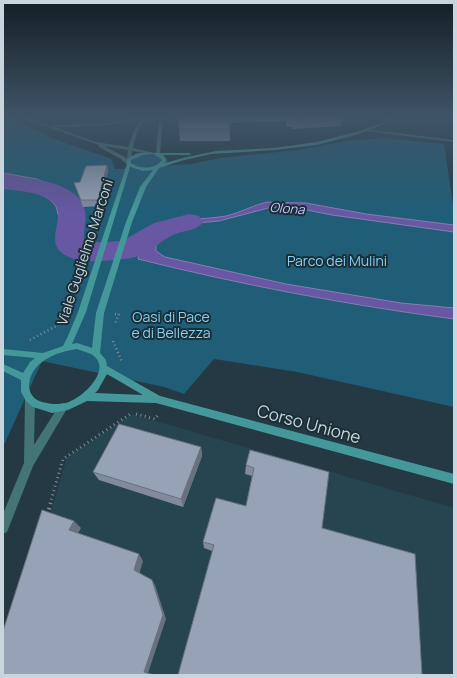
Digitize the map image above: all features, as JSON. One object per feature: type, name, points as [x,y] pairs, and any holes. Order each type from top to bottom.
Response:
[{"type":"street","points":[[106,149],[137,168],[157,167],[183,159],[216,152]]},
{"type":"street","points":[[123,149],[158,154],[216,152],[254,149]]},
{"type":"street","points":[[158,149],[158,154]]},
{"type":"street","points":[[129,162],[130,150]]},
{"type":"street","points":[[129,162],[134,156],[152,153]]},
{"type":"street","points":[[3,367],[25,378],[24,386],[26,394],[30,400],[39,406],[50,408],[63,407],[76,403],[96,388],[102,378],[104,368],[102,359],[96,352],[100,313],[129,222],[143,187],[157,167],[162,165],[165,160],[158,154]]},
{"type":"street","name":"Viale Guglielmo Marconi","points":[[66,347],[72,337],[82,312],[129,162]]},
{"type":"street","name":"Viale Guglielmo Marconi","points":[[25,378],[29,370],[43,356],[54,350],[77,346],[96,352]]},
{"type":"street","points":[[3,352],[43,356]]},
{"type":"street","name":"Corso Unione","points":[[104,368],[161,400]]},
{"type":"street","name":"Corso Unione","points":[[86,397],[161,400],[454,479]]},
{"type":"street","points":[[29,463],[30,400]]},
{"type":"street","points":[[3,528],[29,463],[63,407]]},
{"type":"path","points":[[23,341],[31,340],[58,325],[69,312],[82,312]]},
{"type":"path","points":[[100,313],[119,314],[114,327]]},
{"type":"path","points":[[112,337],[120,358],[124,364]]},
{"type":"path","points":[[45,519],[63,459],[132,413],[155,419],[161,400]]},
{"type":"shaded area","points":[[132,414],[454,508],[454,675],[3,675],[67,457]]},
{"type":"green space","name":"Parco dei Mulini","points":[[3,149],[82,149],[109,158],[112,160],[115,169],[137,168],[132,165],[131,160],[143,154],[156,156],[163,160],[158,166],[192,164],[220,158],[306,149],[445,149],[454,205],[454,407],[297,372],[214,359],[184,394],[164,387],[42,361],[3,447]]},
{"type":"water","points":[[3,173],[37,179],[73,194],[80,208],[78,222],[80,238],[89,243],[98,243],[90,260],[75,258],[61,251],[59,246],[60,224],[56,207],[51,200],[31,191],[3,186]]},
{"type":"water","points":[[267,202],[306,203],[366,214],[454,225],[454,232],[332,215],[307,210],[272,207],[219,221],[187,224],[164,234],[156,244],[156,251],[165,257],[286,284],[401,303],[454,308],[454,319],[295,294],[138,259],[141,244],[144,238],[154,229],[163,225],[184,220],[226,216]]},
{"type":"building","points":[[107,165],[98,200],[81,200],[74,183],[80,182],[86,166]]},
{"type":"building","points":[[119,424],[201,447],[181,499],[93,472]]},
{"type":"building","points":[[250,450],[329,472],[322,528],[415,554],[422,675],[178,675],[214,545],[203,542],[216,498],[246,506],[254,468],[246,465]]},
{"type":"building","points":[[42,510],[74,521],[69,530],[139,554],[134,570],[152,580],[163,615],[144,672],[154,675],[3,675],[3,631]]},
{"type":"waterway","name":"Olona","points":[[3,182],[43,188],[63,196],[69,202],[72,209],[69,236],[71,246],[82,252],[128,250],[164,229],[189,222]]},
{"type":"park label","name":"Oasi di Pace e di Bellezza","points":[[171,326]]}]
